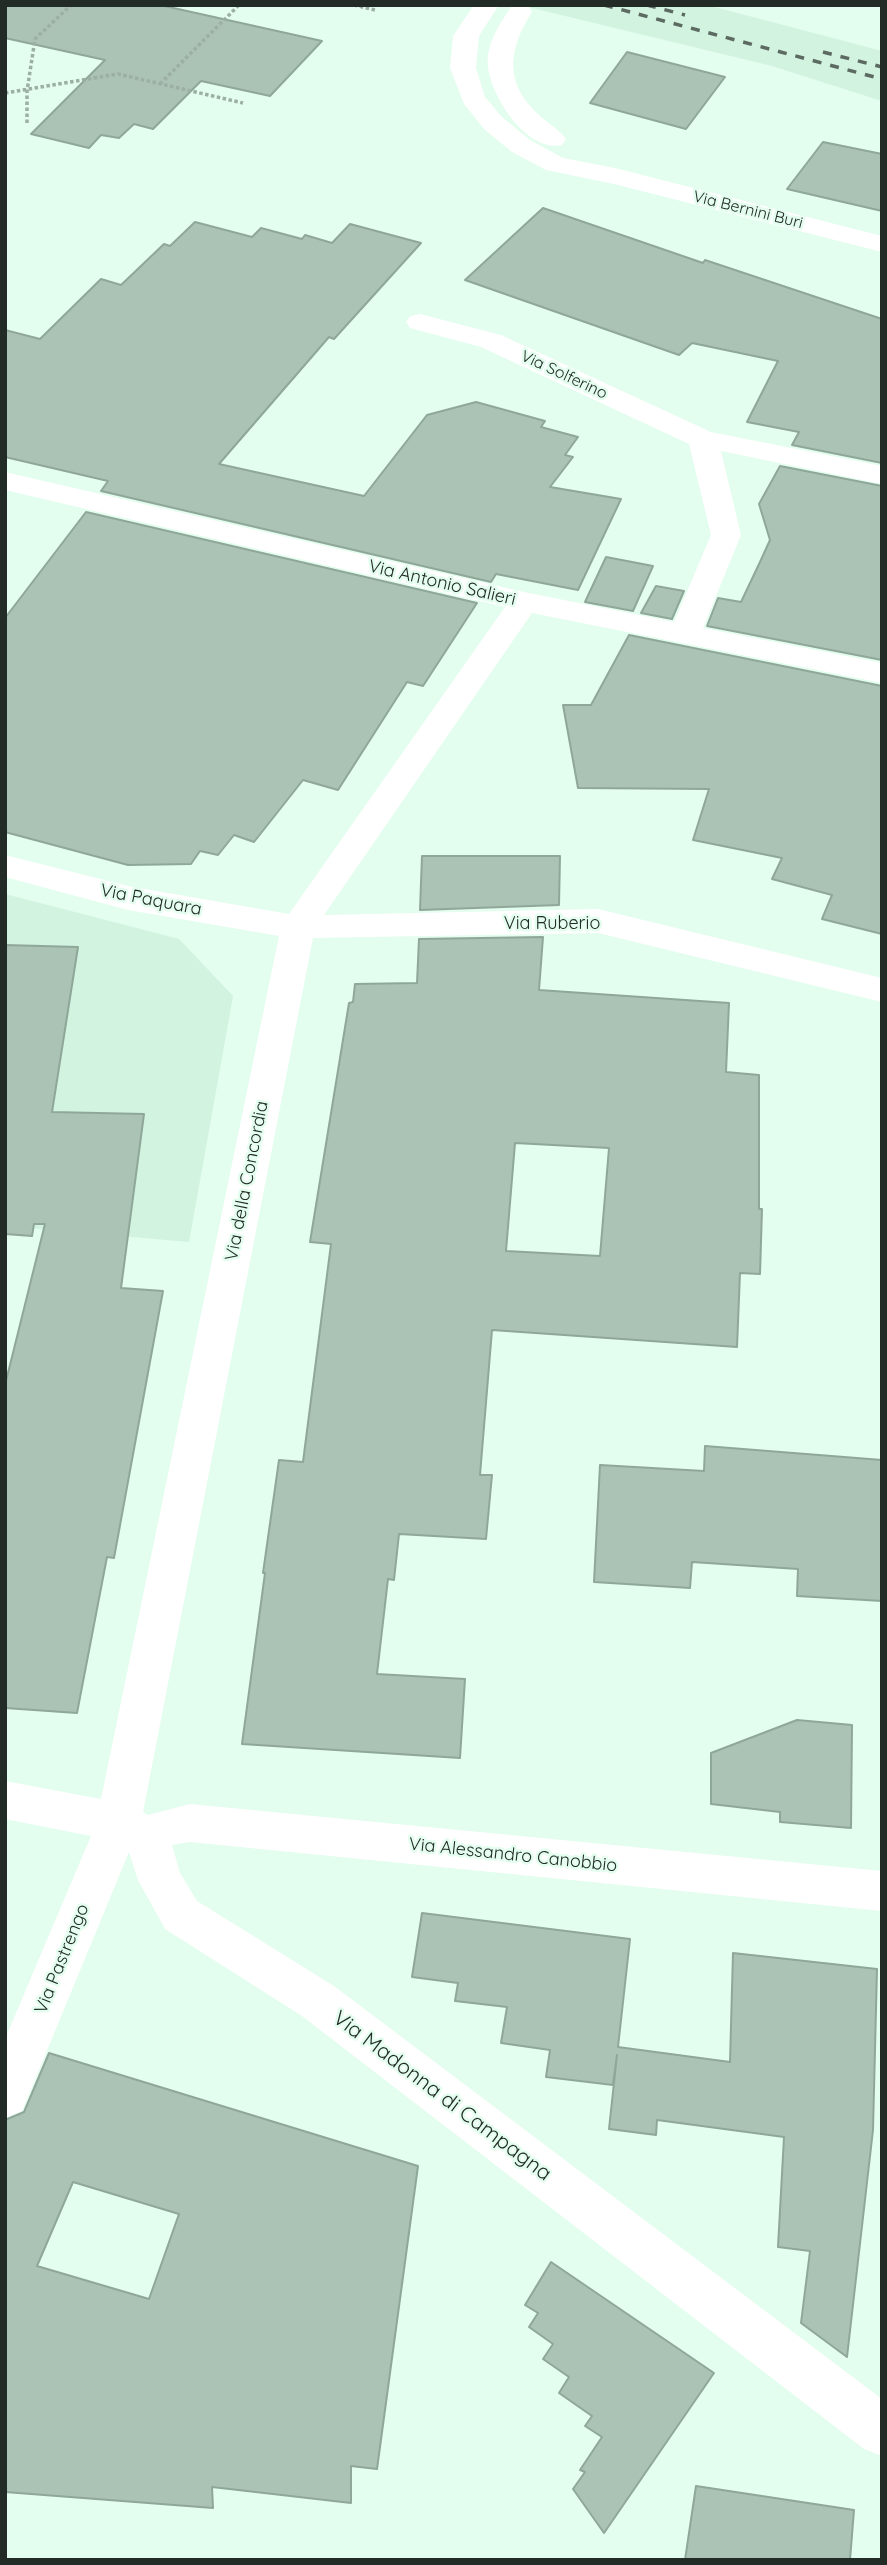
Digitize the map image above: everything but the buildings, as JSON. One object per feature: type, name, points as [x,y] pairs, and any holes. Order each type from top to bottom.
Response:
[{"type":"street","name":"Via Bernini Buri","points":[[487,5],[466,36],[463,68],[473,99],[493,123],[521,146],[555,164],[615,176],[882,244]]},
{"type":"street","name":"Via Bernini Buri","points":[[520,12],[504,38],[499,66],[506,95],[524,118],[551,139],[615,176]]},
{"type":"street","name":"Via Solferino","points":[[420,322],[491,341],[704,439],[882,475]]},
{"type":"street","points":[[686,632],[726,535],[704,439]]},
{"type":"street","name":"Via Antonio Salieri","points":[[5,481],[524,602],[882,673]]},
{"type":"street","name":"Via della Concordia","points":[[133,1829],[298,927],[524,602]]},
{"type":"street","name":"Via Paquara","points":[[5,866],[128,898],[298,927]]},
{"type":"street","name":"Via Ruberio","points":[[298,927],[598,921],[882,990]]},
{"type":"street","points":[[5,1800],[133,1829]]},
{"type":"street","name":"Via Alessandro Canobbio","points":[[133,1829],[191,1823],[882,1891]]},
{"type":"street","name":"Via Pastrengo","points":[[5,2096],[133,1829]]},
{"type":"street","name":"Via Madonna di Campagna","points":[[133,1829],[181,1915],[318,2001],[882,2431]]},
{"type":"path","points":[[27,123],[27,91],[35,39],[71,5]]},
{"type":"path","points":[[160,84],[239,5]]},
{"type":"path","points":[[355,5],[375,10]]},
{"type":"path","points":[[5,93],[117,74],[243,103]]},
{"type":"shaded area","points":[[520,5],[707,5],[882,51],[882,101],[772,66]]},
{"type":"shaded area","points":[[5,894],[179,939],[233,996],[189,1242],[5,1226]]},
{"type":"railway","points":[[604,5],[882,79]]},
{"type":"railway","points":[[647,5],[685,15]]},
{"type":"railway","points":[[823,52],[882,67]]}]
